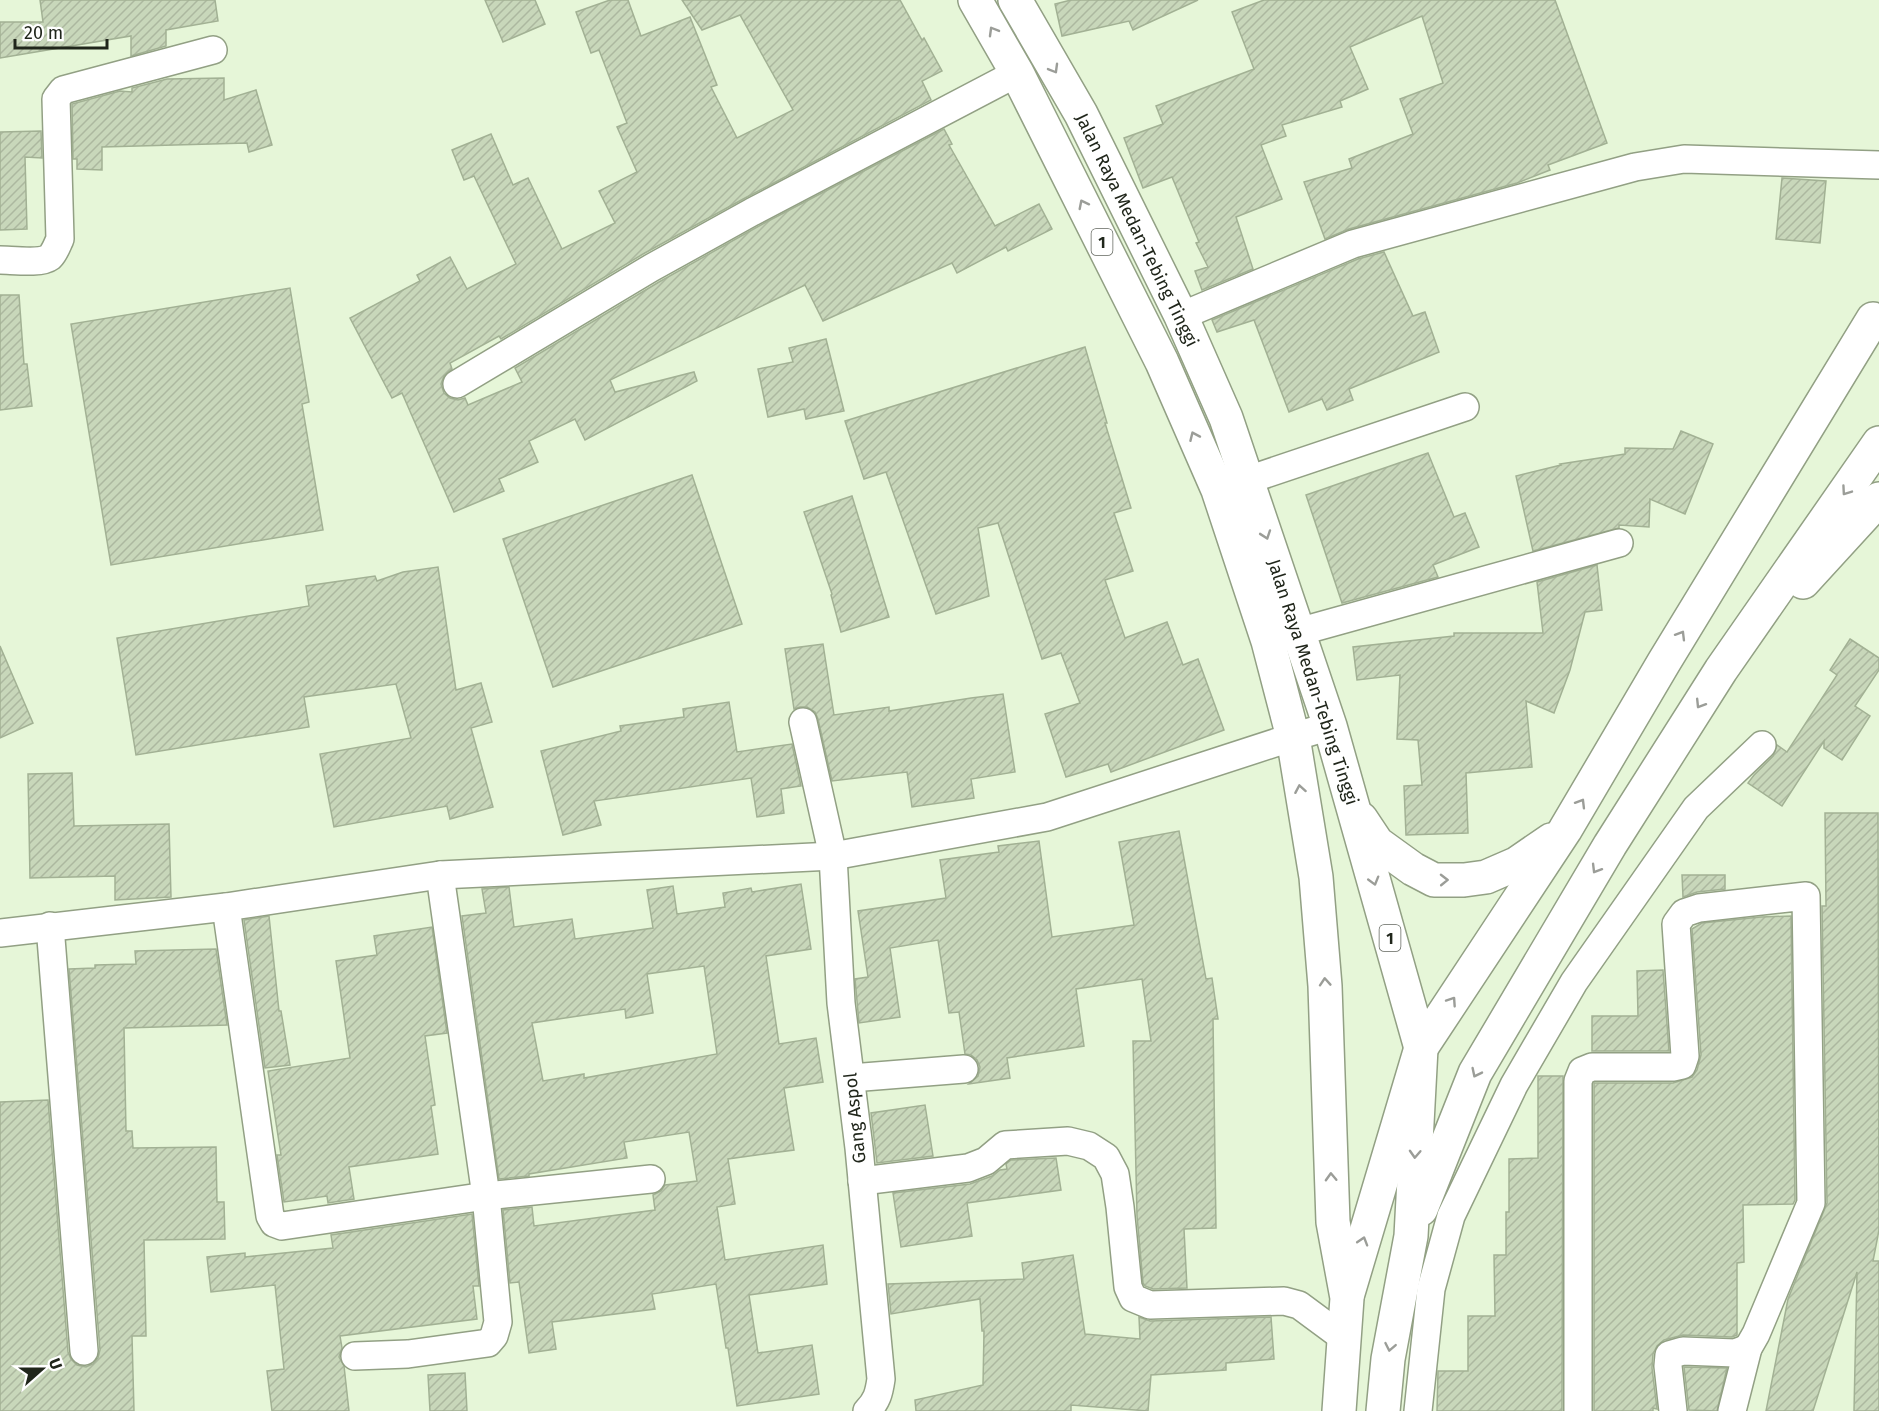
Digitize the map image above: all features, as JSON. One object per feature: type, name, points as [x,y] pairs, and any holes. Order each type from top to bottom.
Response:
[{"type":"highway","name":"Jalan Raya Medan-Tebing Tinggi","points":[[975,0],[1017,72],[1162,362],[1232,485],[1299,630],[1330,726],[1421,1048],[1411,1236],[1388,1359],[1383,1411]]},
{"type":"highway","name":"Jalan Raya Medan-Tebing Tinggi","points":[[1014,0],[1081,114],[1181,316],[1226,418],[1232,485],[1293,737],[1316,877],[1325,986],[1333,1222],[1347,1298],[1339,1411]]},
{"type":"highway","points":[[1347,1298],[1421,1048],[1565,830],[1664,662],[1873,319]]},
{"type":"highway","points":[[1411,1236],[1475,1073],[1611,845],[1721,670],[1879,443]]},
{"type":"highway","points":[[1721,670],[1879,499]]},
{"type":"highway","points":[[1353,807],[1377,843],[1413,869],[1434,880],[1486,877],[1516,864],[1565,830]]},
{"type":"street","points":[[0,260],[43,261],[54,252],[60,239],[56,99],[63,90],[213,50]]},
{"type":"street","points":[[458,384],[651,268],[1017,72]]},
{"type":"street","points":[[1181,316],[1353,244],[1635,167],[1684,159],[1879,165]]},
{"type":"street","points":[[1232,485],[1465,407]]},
{"type":"street","points":[[1268,641],[1299,630],[1619,543]]},
{"type":"street","name":"Gang Aspol","points":[[803,722],[833,856],[841,1003],[862,1181],[880,1379],[879,1393],[874,1404],[867,1411]]},
{"type":"street","points":[[0,933],[226,907],[440,875],[833,856],[1047,817],[1330,726]]},
{"type":"street","points":[[1418,1411],[1431,1289],[1451,1216],[1514,1084],[1574,982],[1696,808],[1762,745]]},
{"type":"street","points":[[355,1356],[408,1354],[488,1343],[494,1336],[498,1322],[486,1196],[440,875]]},
{"type":"street","points":[[1578,1411],[1578,1081],[1582,1071],[1593,1067],[1682,1065],[1685,1056],[1676,924],[1684,913],[1699,908],[1806,896],[1811,1203],[1748,1348],[1732,1411]]},
{"type":"street","points":[[226,907],[270,1216],[274,1223],[282,1226],[486,1196],[651,1179]]},
{"type":"street","points":[[50,926],[84,1351]]},
{"type":"street","points":[[851,1078],[964,1069]]},
{"type":"street","points":[[862,1181],[968,1168],[986,1161],[1005,1145],[1068,1141],[1089,1146],[1106,1156],[1115,1173],[1128,1287],[1133,1298],[1150,1305],[1284,1301],[1299,1305],[1345,1339]]},
{"type":"street","points":[[1674,1411],[1668,1366],[1669,1355],[1683,1351],[1735,1353],[1748,1348]]},
{"type":"building","points":[[40,0],[215,0],[218,21],[166,30],[166,46],[131,56],[131,36],[0,58],[0,22],[43,22]]},
{"type":"building","points":[[485,0],[535,0],[545,24],[503,42]]},
{"type":"building","points":[[610,0],[628,0],[641,36],[690,17],[717,85],[711,87],[737,138],[793,110],[740,15],[702,30],[682,0],[900,0],[942,71],[922,81],[931,100],[643,254],[501,339],[499,336],[450,363],[452,369],[444,376],[441,384],[444,393],[450,398],[458,400],[465,398],[468,405],[522,382],[515,368],[659,282],[759,226],[944,129],[952,144],[949,145],[995,226],[1039,204],[1052,229],[1008,251],[1006,247],[957,273],[952,263],[823,321],[805,285],[610,380],[615,392],[694,372],[697,381],[585,440],[575,419],[529,441],[538,462],[499,479],[504,491],[454,512],[402,393],[392,398],[350,318],[420,281],[417,275],[450,257],[467,289],[516,264],[474,176],[464,180],[452,150],[491,134],[513,185],[528,178],[562,249],[615,223],[599,191],[637,172],[617,127],[627,123],[599,50],[591,53],[576,12]]},
{"type":"building","points":[[1071,0],[1198,0],[1133,30],[1129,21],[1062,36],[1055,4]]},
{"type":"building","points":[[1264,0],[1555,0],[1607,143],[1548,165],[1550,170],[1517,183],[1349,229],[1325,239],[1304,182],[1352,168],[1349,159],[1413,134],[1400,99],[1443,83],[1422,16],[1350,47],[1368,89],[1340,101],[1342,107],[1282,125],[1286,136],[1261,145],[1282,199],[1236,217],[1253,269],[1202,290],[1195,271],[1208,267],[1196,243],[1199,242],[1172,177],[1143,188],[1124,138],[1163,124],[1156,106],[1254,69],[1232,12]]},
{"type":"building","points":[[224,78],[224,100],[256,90],[272,145],[249,152],[247,143],[102,147],[102,170],[77,169],[77,159],[73,159],[72,104],[120,91],[132,92],[132,88],[167,79]]},
{"type":"building","points":[[41,131],[42,158],[25,157],[27,229],[0,230],[0,132]]},
{"type":"building","points":[[1782,178],[1826,181],[1820,243],[1776,239]]},
{"type":"building","points":[[1384,252],[1413,316],[1425,312],[1439,352],[1349,389],[1353,400],[1327,410],[1322,399],[1289,412],[1254,320],[1217,332],[1212,320],[1358,259]]},
{"type":"building","points":[[290,288],[309,402],[302,404],[323,530],[111,565],[71,324]]},
{"type":"building","points":[[0,295],[19,295],[24,364],[27,364],[32,406],[0,410]]},
{"type":"building","points":[[826,339],[844,411],[806,419],[804,409],[768,417],[758,369],[793,362],[789,348]]},
{"type":"building","points":[[1085,347],[1131,508],[1114,513],[1133,571],[1105,580],[1125,638],[1167,622],[1183,665],[1198,659],[1224,730],[1111,772],[1108,764],[1066,777],[1045,714],[1080,703],[1061,653],[1042,659],[998,523],[978,528],[989,596],[936,614],[886,472],[864,479],[845,421]]},
{"type":"building","points":[[1681,431],[1713,444],[1685,514],[1650,499],[1649,527],[1619,525],[1619,528],[1533,551],[1516,476],[1560,464],[1625,454],[1625,448],[1673,449]]},
{"type":"building","points":[[1428,453],[1454,517],[1465,513],[1479,547],[1433,565],[1438,577],[1342,603],[1306,495]]},
{"type":"building","points":[[692,475],[742,624],[553,687],[503,539]]},
{"type":"building","points":[[852,496],[889,617],[841,632],[832,594],[804,512]]},
{"type":"building","points":[[1597,565],[1602,610],[1585,612],[1570,670],[1554,713],[1526,701],[1532,767],[1466,773],[1468,833],[1406,835],[1404,786],[1422,785],[1418,740],[1397,739],[1400,675],[1357,680],[1353,647],[1454,636],[1454,633],[1543,633],[1537,582]]},
{"type":"building","points":[[438,567],[456,690],[481,683],[492,722],[471,728],[493,807],[450,819],[447,806],[334,827],[320,754],[411,738],[396,684],[304,697],[309,727],[136,755],[117,638],[309,606],[306,586],[375,576],[377,581],[403,572]]},
{"type":"building","points":[[1850,639],[1879,658],[1879,670],[1855,706],[1870,716],[1842,760],[1824,748],[1824,741],[1782,806],[1748,783],[1773,756],[1777,745],[1787,752],[1837,675],[1830,670]]},
{"type":"building","points":[[823,644],[834,715],[889,707],[889,711],[1003,694],[1015,772],[971,779],[974,798],[912,807],[907,772],[832,781],[815,712],[807,707],[794,709],[785,649]]},
{"type":"building","points":[[0,646],[33,723],[0,738]]},
{"type":"building","points":[[729,702],[737,752],[792,744],[801,786],[781,789],[784,813],[757,817],[751,778],[594,801],[601,825],[563,835],[541,751],[621,731],[620,726],[684,717],[683,709]]},
{"type":"building","points":[[72,773],[74,826],[169,824],[171,897],[115,900],[115,876],[30,878],[28,774]]},
{"type":"building","points":[[1825,813],[1878,813],[1879,1230],[1873,1261],[1879,1261],[1879,1411],[1854,1411],[1857,1272],[1813,1411],[1766,1411],[1788,1299],[1827,1203],[1822,906],[1826,906]]},
{"type":"building","points":[[1179,831],[1206,979],[1212,978],[1218,1019],[1213,1019],[1216,1228],[1184,1229],[1187,1288],[1153,1289],[1143,1283],[1137,1216],[1133,1041],[1151,1041],[1142,979],[1076,989],[1084,1046],[1007,1058],[1010,1078],[969,1084],[978,1076],[980,1067],[977,1060],[965,1054],[959,1012],[949,1013],[938,940],[890,948],[900,1017],[859,1023],[855,979],[868,977],[858,911],[946,898],[940,860],[999,852],[998,846],[1039,841],[1052,937],[1134,925],[1119,842]]},
{"type":"building","points":[[1682,875],[1725,875],[1725,889],[1697,892],[1683,897]]},
{"type":"building","points":[[801,884],[811,949],[766,956],[779,1044],[816,1038],[823,1082],[784,1088],[794,1150],[728,1159],[735,1204],[717,1207],[725,1260],[823,1245],[827,1284],[749,1295],[758,1353],[812,1345],[819,1394],[737,1406],[716,1284],[652,1294],[655,1309],[552,1322],[556,1349],[529,1353],[519,1282],[510,1283],[503,1210],[532,1207],[534,1226],[655,1210],[653,1195],[661,1191],[665,1185],[697,1181],[689,1132],[624,1142],[627,1158],[529,1174],[529,1176],[499,1179],[462,916],[486,913],[482,889],[509,887],[514,927],[572,919],[575,939],[653,928],[647,890],[673,886],[677,914],[725,907],[723,893],[751,888],[752,892]],"holes":[[[704,966],[717,1054],[584,1078],[584,1074],[543,1081],[532,1023],[625,1009],[626,1018],[653,1013],[647,974]]]},
{"type":"building","points":[[269,916],[279,1011],[281,1011],[290,1065],[265,1068],[244,920]]},
{"type":"building","points":[[1791,916],[1795,1200],[1793,1204],[1743,1205],[1744,1262],[1737,1263],[1737,1335],[1732,1337],[1683,1335],[1664,1340],[1653,1354],[1652,1368],[1657,1409],[1653,1408],[1653,1411],[1594,1411],[1594,1083],[1673,1083],[1692,1077],[1697,1070],[1701,1055],[1692,929],[1702,923]]},
{"type":"building","points":[[432,927],[447,1033],[425,1036],[435,1105],[431,1106],[438,1154],[349,1167],[354,1199],[328,1203],[327,1196],[284,1202],[277,1155],[281,1155],[268,1071],[350,1058],[336,961],[377,955],[374,936]]},
{"type":"building","points":[[216,949],[227,1025],[124,1028],[126,1131],[132,1131],[133,1148],[216,1147],[217,1202],[224,1202],[225,1239],[144,1240],[146,1336],[132,1336],[134,1411],[0,1411],[0,1102],[48,1100],[68,1352],[77,1365],[86,1367],[98,1358],[100,1350],[69,969],[95,968],[95,965],[136,964],[135,951]]},
{"type":"building","points":[[1663,970],[1669,1051],[1592,1051],[1592,1016],[1638,1016],[1637,971]]},
{"type":"building","points":[[1538,1076],[1563,1076],[1562,1411],[1437,1411],[1438,1371],[1468,1371],[1468,1316],[1495,1316],[1494,1255],[1506,1255],[1509,1159],[1538,1158]]},
{"type":"building","points":[[925,1105],[933,1156],[877,1163],[871,1113]]},
{"type":"building","points":[[1056,1158],[1061,1190],[967,1203],[972,1236],[901,1247],[893,1193],[970,1184],[1007,1169],[1006,1164],[1011,1160]]},
{"type":"building","points":[[472,1214],[479,1286],[473,1286],[477,1319],[340,1336],[342,1348],[339,1357],[344,1366],[349,1411],[272,1411],[267,1371],[284,1369],[275,1285],[211,1292],[207,1257],[245,1253],[245,1257],[333,1248],[331,1235]]},
{"type":"building","points":[[1073,1255],[1085,1334],[1140,1339],[1139,1317],[1150,1321],[1271,1317],[1274,1359],[1226,1363],[1226,1370],[1151,1375],[1148,1411],[1071,1405],[1071,1411],[916,1411],[915,1400],[983,1385],[984,1331],[982,1331],[980,1299],[891,1314],[888,1284],[1024,1279],[1022,1263]]},
{"type":"building","points":[[1684,1367],[1727,1368],[1717,1411],[1689,1410]]},
{"type":"building","points":[[465,1373],[467,1411],[430,1411],[428,1375]]}]
